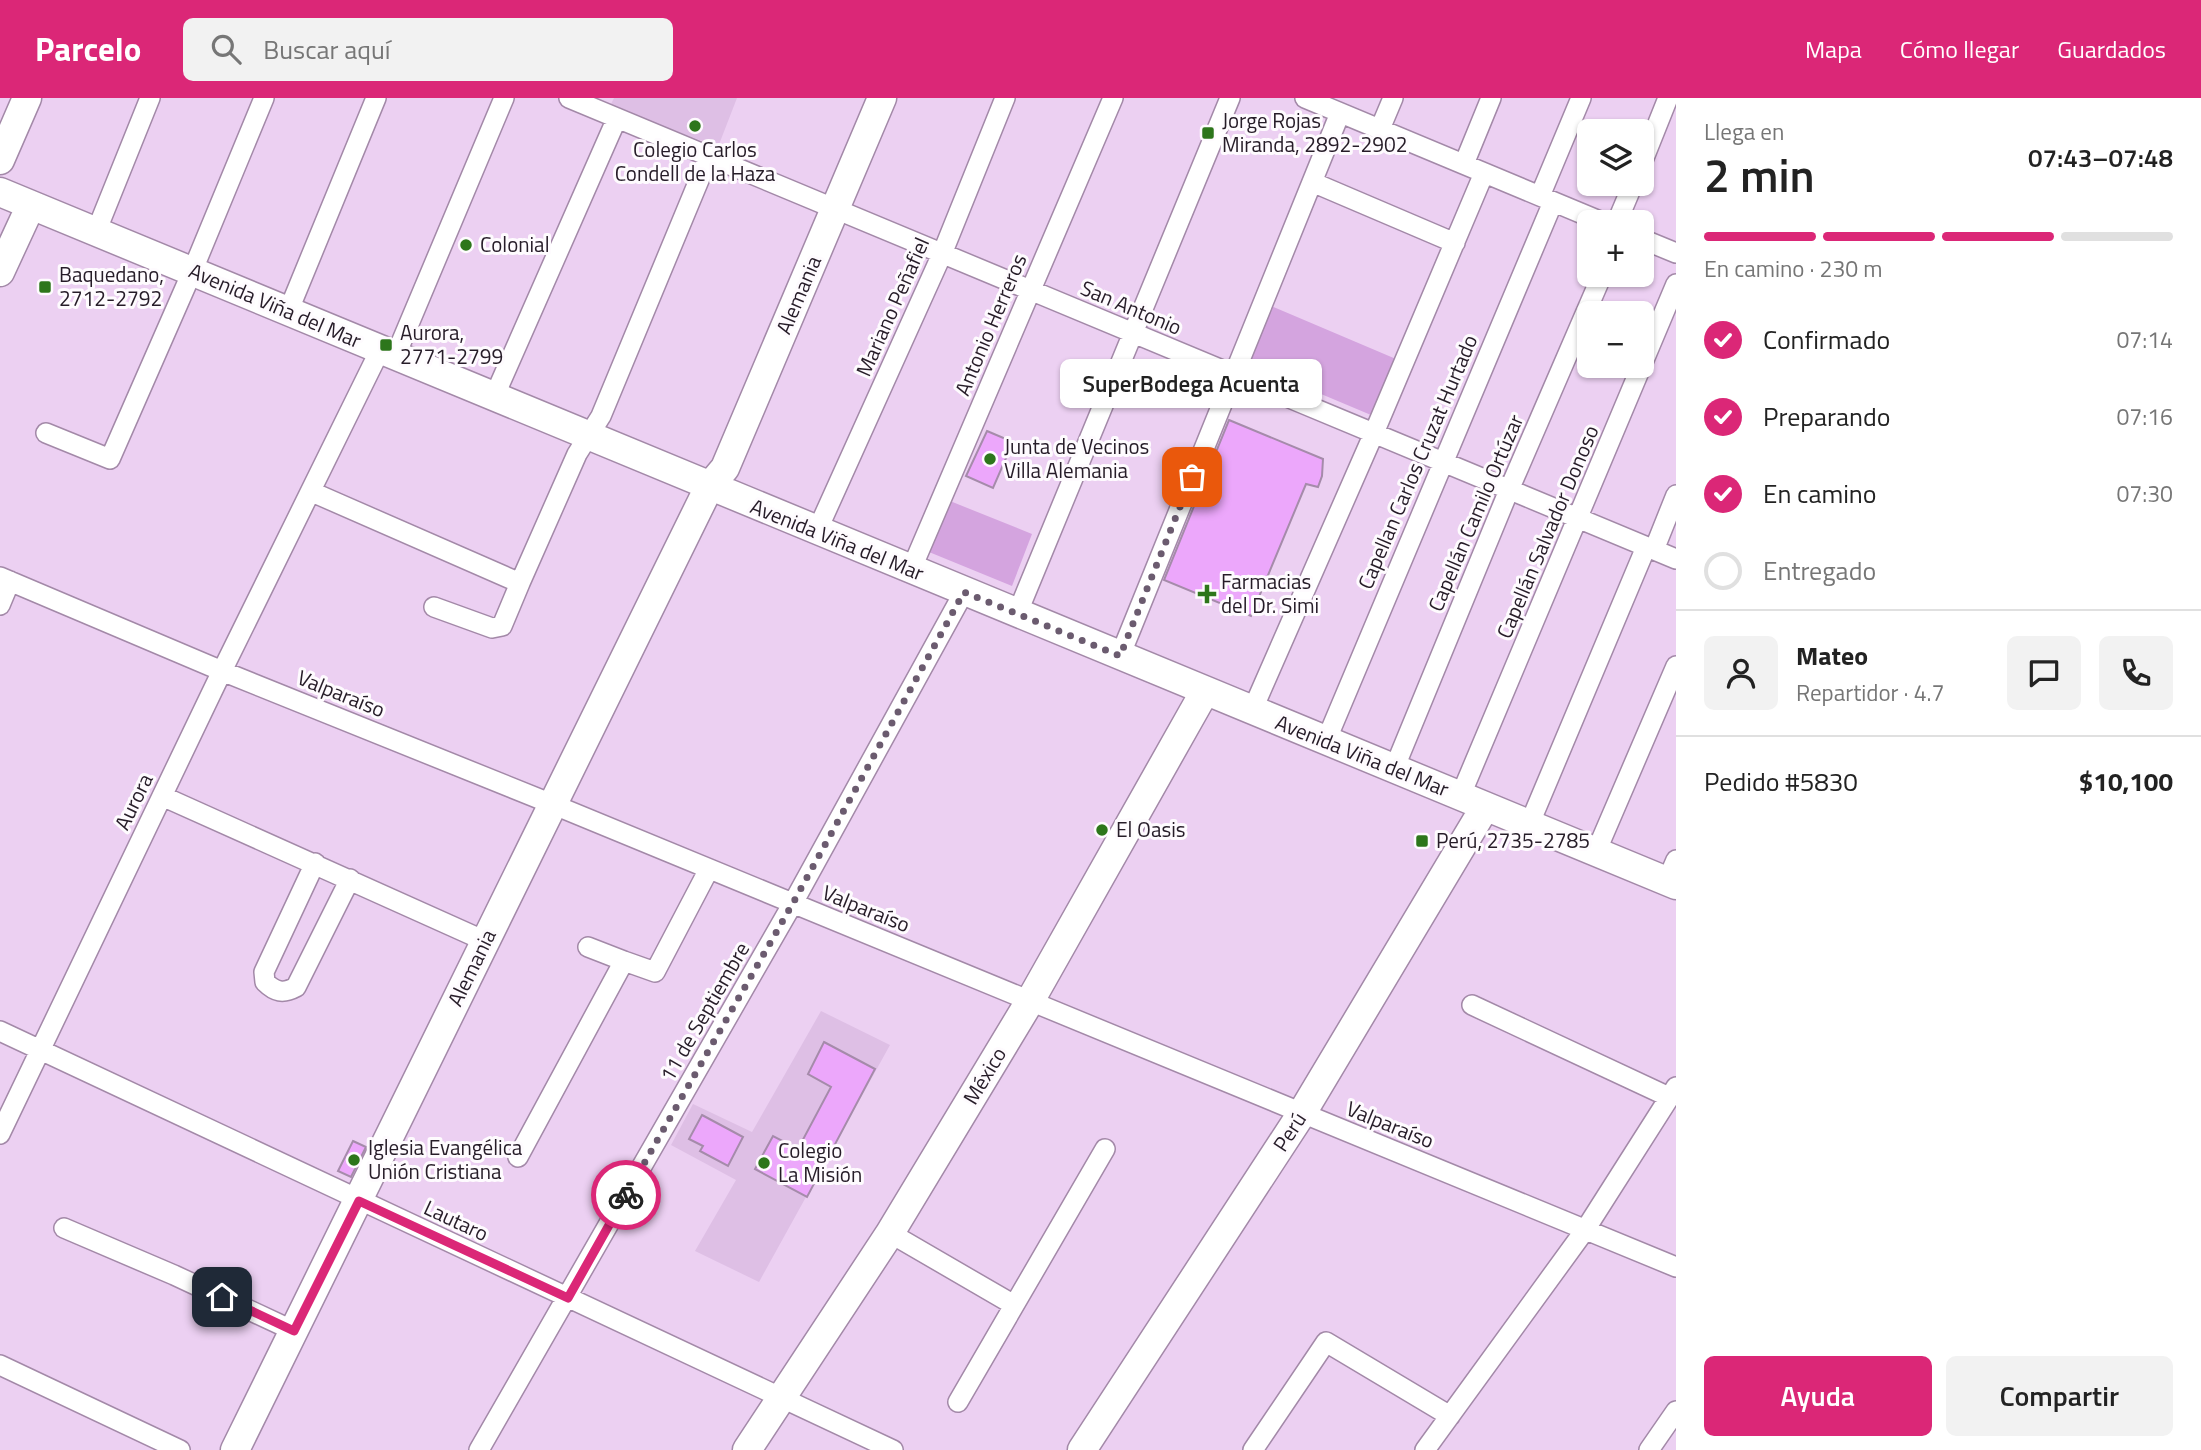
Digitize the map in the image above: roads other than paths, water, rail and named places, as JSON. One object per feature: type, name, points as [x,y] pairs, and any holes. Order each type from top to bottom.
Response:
[{"type":"main road","points":[[0,160],[27,98]]},
{"type":"main road","name":"Alemania","points":[[236,1450],[709,487],[719,477],[729,458],[828,206],[862,98]]},
{"type":"main road","name":"Alemania","points":[[828,206],[882,98]]},
{"type":"main road","name":"Avenida Viña del Mar","points":[[0,192],[1529,825],[1596,852],[1673,875]]},
{"type":"main road","points":[[0,272],[31,205]]},
{"type":"main road","name":"México","points":[[747,1450],[890,1233],[1030,1001],[1205,691]]},
{"type":"main road","name":"Perú","points":[[1082,1450],[1302,1113],[1473,802]]},
{"type":"street","points":[[96,232],[150,98]]},
{"type":"street","points":[[46,433],[110,459],[264,98]]},
{"type":"street","points":[[288,312],[376,98]]},
{"type":"street","name":"Aurora","points":[[0,1134],[222,671],[312,492],[388,353],[504,98]]},
{"type":"street","name":"San Antonio","points":[[569,98],[1676,559]]},
{"type":"street","name":"Mariano Peñafiel","points":[[817,531],[942,254],[1005,98]]},
{"type":"street","name":"Antonio Herreros","points":[[911,570],[1113,98]]},
{"type":"street","points":[[1017,614],[1230,98]]},
{"type":"street","points":[[1307,98],[1577,212]]},
{"type":"street","points":[[1380,129],[1393,98]]},
{"type":"street","points":[[1464,164],[1491,98]]},
{"type":"street","name":"Capellan Carlos Cruzat Hurtado","points":[[1326,741],[1443,462],[1547,199],[1581,98]]},
{"type":"street","points":[[1654,133],[1668,98]]},
{"type":"street","points":[[1120,656],[1340,113]]},
{"type":"street","points":[[494,397],[617,118]]},
{"type":"street","points":[[434,607],[492,628],[502,626],[577,454],[601,416],[709,156]]},
{"type":"street","points":[[1252,710],[1374,433],[1484,173]]},
{"type":"street","points":[[1311,182],[1455,243]]},
{"type":"street","points":[[1654,244],[1676,253]]},
{"type":"street","name":"Capellán Salvador Donoso","points":[[1473,802],[1579,519],[1676,285]]},
{"type":"street","name":"Capellán Camilo Ortúzar","points":[[1394,769],[1509,490],[1597,287]]},
{"type":"street","points":[[312,492],[520,583]]},
{"type":"street","points":[[1529,825],[1676,495]]},
{"type":"street","points":[[0,605],[5,579]]},
{"type":"street","name":"Valparaíso","points":[[5,579],[222,671],[1676,1267]]},
{"type":"street","name":"11 de Septiembre","points":[[479,1450],[793,903],[964,592]]},
{"type":"street","points":[[1596,852],[1676,666]]},
{"type":"street","points":[[162,796],[350,878],[485,941]]},
{"type":"street","points":[[315,863],[264,972],[265,982],[274,990],[288,992],[296,987],[350,878]]},
{"type":"street","points":[[588,947],[654,972],[709,869]]},
{"type":"street","points":[[518,1157],[624,961]]},
{"type":"street","points":[[1425,1450],[1585,1230],[1672,1092],[1472,1006]]},
{"type":"street","name":"Lautaro","points":[[0,1031],[894,1450]]},
{"type":"street","points":[[958,1402],[1105,1149]]},
{"type":"street","points":[[64,1228],[294,1331]]},
{"type":"street","points":[[890,1233],[1014,1305]]},
{"type":"street","points":[[1253,1450],[1326,1342],[1450,1416]]},
{"type":"street","points":[[0,1365],[180,1450]]},
{"type":"street","points":[[1649,1450],[1676,1411]]},
{"type":"place","name":"Colegio Carlos Condell de la Haza","points":[[695,126]]},
{"type":"place","name":"Jorge Rojas Miranda, 2892-2902","points":[[1208,133]]},
{"type":"place","name":"Colonial","points":[[466,245]]},
{"type":"place","name":"Baquedano, 2712-2792","points":[[45,287]]},
{"type":"place","name":"Aurora, 2771-2799","points":[[386,345]]},
{"type":"place","name":"Junta de Vecinos Villa Alemania","points":[[990,459]]},
{"type":"place","name":"SuperBodega Acuenta","points":[[1192,477]]},
{"type":"place","name":"Farmacias del Dr. Simi","points":[[1207,594]]},
{"type":"place","name":"El Oasis","points":[[1102,830]]},
{"type":"place","name":"Perú, 2735-2785","points":[[1422,841]]},
{"type":"place","name":"Iglesia Evangélica Unión Cristiana","points":[[354,1160]]},
{"type":"place","name":"Colegio La Misión","points":[[764,1163]]}]
